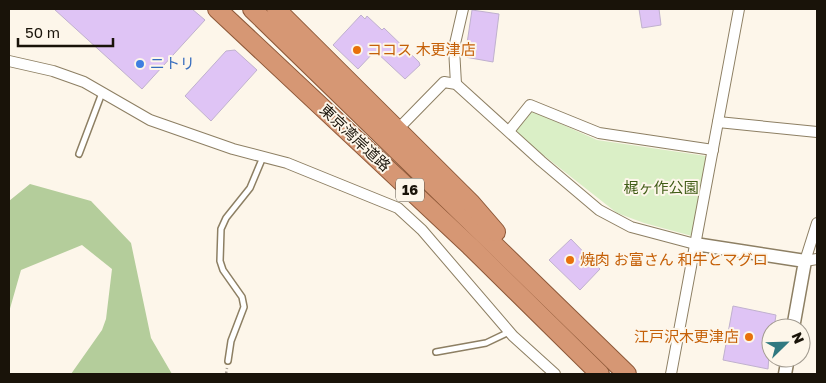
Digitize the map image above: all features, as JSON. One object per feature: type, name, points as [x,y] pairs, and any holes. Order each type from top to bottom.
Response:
[{"type":"highway","name":"東京湾岸道路","points":[[217,9],[470,246],[600,374]]},
{"type":"highway","name":"東京湾岸道路","points":[[252,9],[627,374]]},
{"type":"highway","name":"16","points":[[276,9],[471,203],[550,298]]},
{"type":"street","points":[[456,84],[454,48],[463,9]]},
{"type":"street","points":[[671,374],[739,9]]},
{"type":"street","points":[[9,61],[53,71],[84,82],[150,120],[232,149],[287,163],[398,208],[422,230],[509,332],[555,374]]},
{"type":"street","points":[[398,129],[444,82],[456,84],[600,210],[632,227],[695,244],[811,260]]},
{"type":"street","points":[[508,131],[530,105],[599,133],[713,150]]},
{"type":"street","points":[[718,122],[817,132]]},
{"type":"street","points":[[796,318],[811,260],[817,223]]},
{"type":"lane","points":[[79,154],[102,92]]},
{"type":"lane","points":[[228,361],[231,341],[240,323],[244,307],[242,297],[223,270],[220,260],[221,229],[226,218],[250,188],[264,157]]},
{"type":"lane","points":[[436,352],[486,343],[509,332]]},
{"type":"green space","name":"梶ヶ作公園","points":[[532,111],[597,140],[706,156],[692,236],[644,223],[617,213],[514,132]]},
{"type":"green space","points":[[30,184],[91,201],[131,243],[151,338],[172,374],[71,374],[102,330],[106,319],[112,269],[82,245],[21,270],[9,312],[9,201]]},
{"type":"building","name":"ニトリ","points":[[54,9],[192,9],[205,20],[142,89]]},
{"type":"building","points":[[639,9],[659,9],[661,25],[642,28]]},
{"type":"building","points":[[472,10],[499,14],[493,62],[465,57]]},
{"type":"building","name":"ココス 木更津店","points":[[361,15],[365,19],[367,16],[382,30],[384,28],[419,62],[420,65],[405,79],[375,51],[358,69],[333,45]]},
{"type":"building","points":[[235,50],[257,70],[211,121],[185,96],[226,51]]},
{"type":"building","points":[[571,239],[600,269],[580,290],[549,260]]},
{"type":"building","name":"江戸沢木更津店","points":[[733,306],[776,315],[776,318],[761,318],[761,368],[723,360]]},
{"type":"place","name":"ココス 木更津店","points":[[357,50]]},
{"type":"place","name":"ニトリ","points":[[140,64]]},
{"type":"place","name":"焼肉 お富さん 和牛とマグロ","points":[[570,260]]},
{"type":"place","name":"江戸沢木更津店","points":[[749,337]]}]
